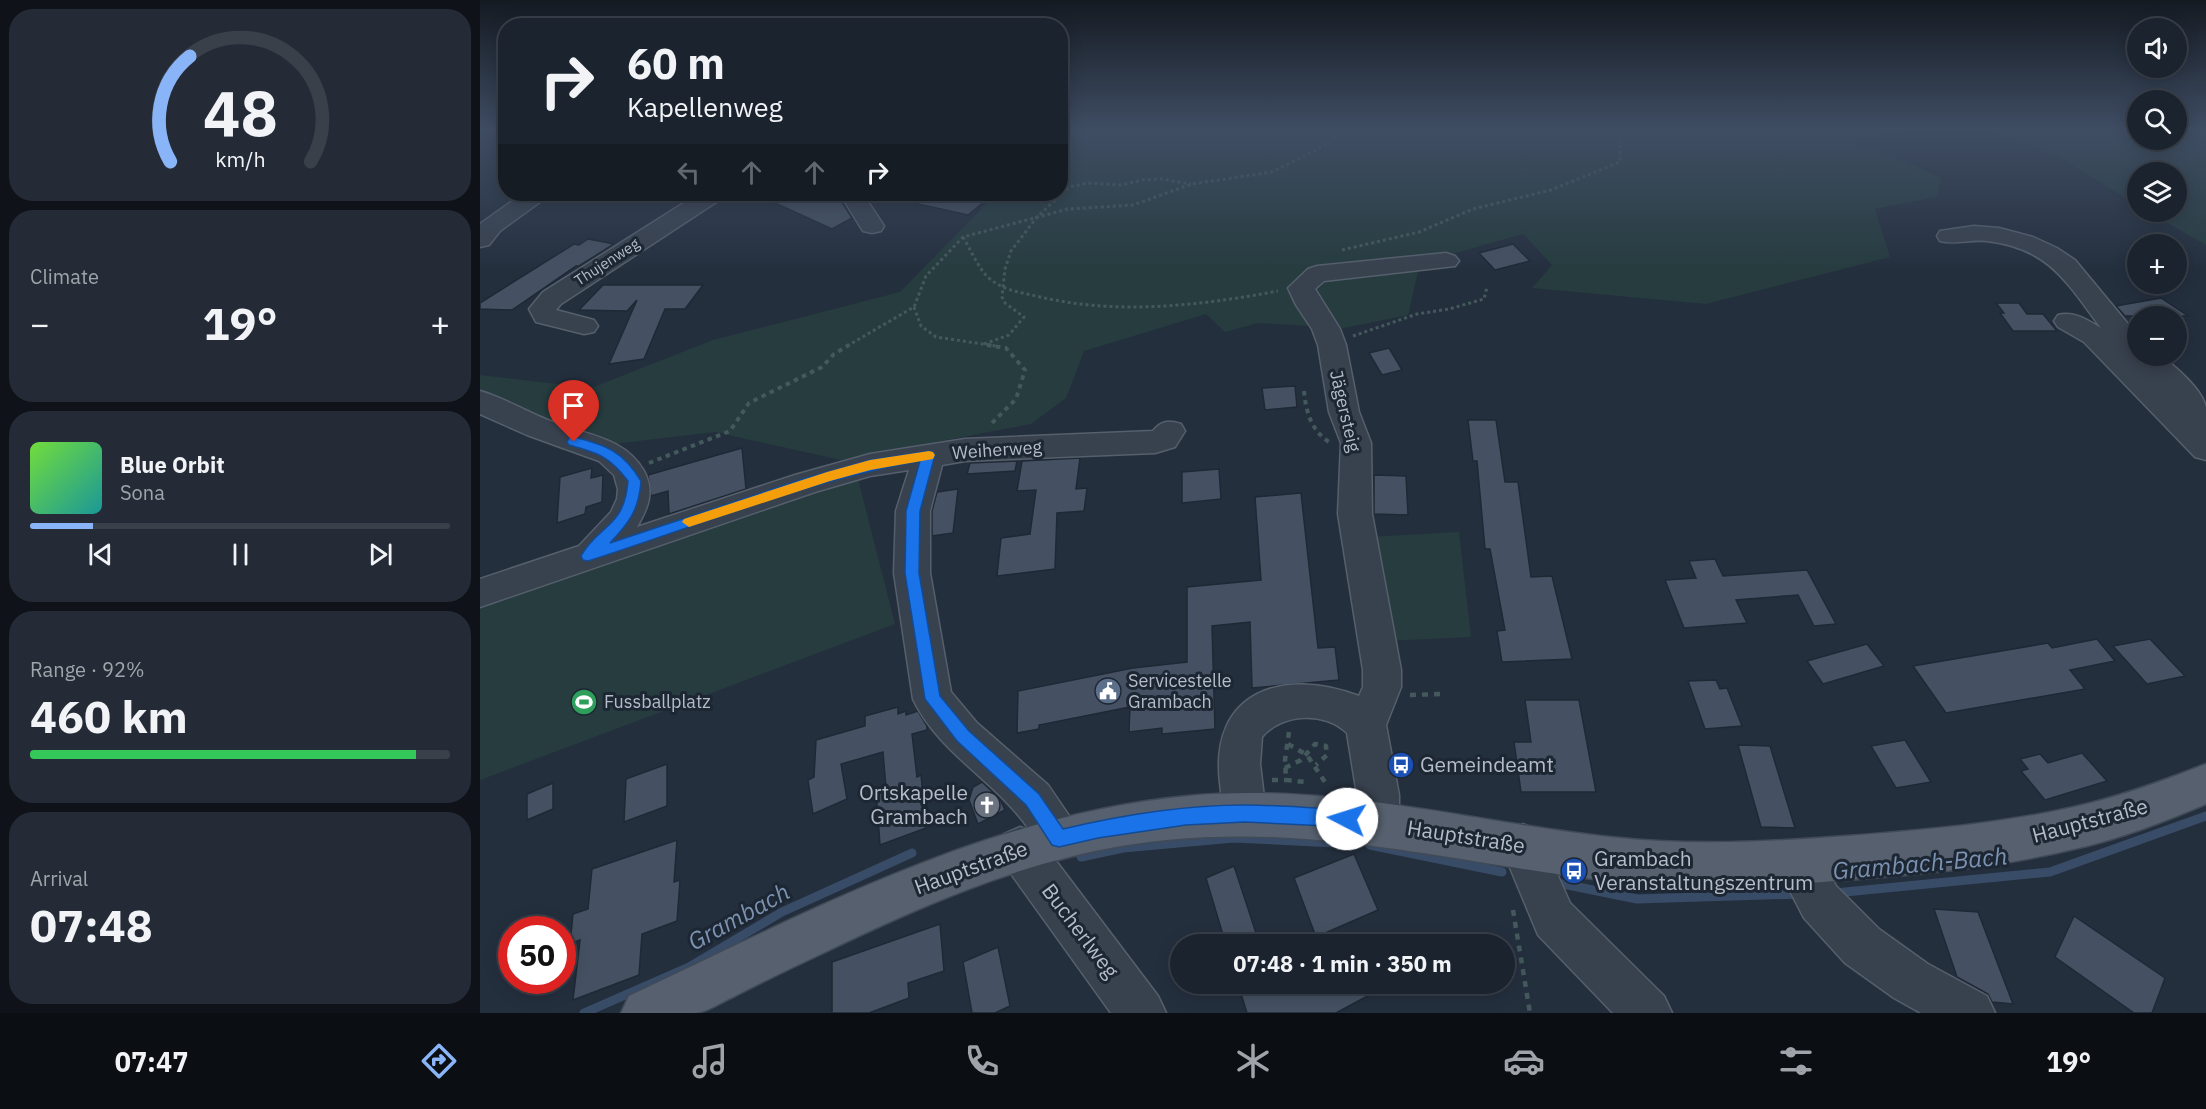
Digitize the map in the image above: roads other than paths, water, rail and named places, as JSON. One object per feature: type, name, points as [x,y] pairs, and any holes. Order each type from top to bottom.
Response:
[{"type":"main road","name":"Hauptstraße","points":[[646,1013],[870,906],[1039,844],[1098,830],[1174,818],[1377,809],[1523,846],[1662,863],[1708,865],[1797,862],[1983,844],[2056,832],[2145,809],[2206,783]]},
{"type":"street","points":[[484,231],[526,201]]},
{"type":"street","name":"Thujenweg","points":[[584,326],[546,316],[542,309],[552,298],[702,201]]},
{"type":"street","points":[[856,201],[872,226]]},
{"type":"street","points":[[1949,236],[1987,233],[2017,241],[2055,256],[2066,265],[2127,341]]},
{"type":"street","name":"Jägersteig","points":[[1366,725],[1382,687],[1382,670],[1355,514],[1356,443],[1344,412],[1332,345],[1326,329],[1309,305],[1309,281],[1446,261]]},
{"type":"street","points":[[2068,321],[2094,336],[2206,447]]},
{"type":"street","points":[[2157,366],[2170,376],[2187,397],[2206,447]]},
{"type":"street","points":[[480,402],[574,442],[601,448],[619,460],[629,471],[635,481],[633,497],[624,520],[588,556]]},
{"type":"street","name":"Weiherweg","points":[[480,593],[806,483],[870,465],[947,453],[1155,441],[1164,439],[1170,431]]},
{"type":"street","name":"Bucherlweg","points":[[947,453],[913,511],[912,573],[933,699],[963,736],[1032,800],[1039,844],[1141,1013]]},
{"type":"street","points":[[1245,814],[1239,755],[1241,735],[1248,721],[1260,711],[1281,703],[1312,701],[1343,707],[1356,714],[1366,725],[1375,766],[1377,809]]},
{"type":"street","points":[[1523,846],[1554,919],[1647,1013]]},
{"type":"street","points":[[1797,862],[1820,902],[1862,946],[1911,981],[1970,1013]]},
{"type":"waterway","name":"Grambach-Bach","points":[[1835,893],[2050,872],[2206,816]]},
{"type":"waterway","name":"Grambach-Bach","points":[[1081,857],[1123,848],[1234,838],[1356,844]]},
{"type":"waterway","name":"Grambach-Bach","points":[[1370,845],[1502,872]]},
{"type":"waterway","name":"Grambach","points":[[584,1013],[689,967],[782,912],[912,853]]},
{"type":"waterway","name":"Grambach-Bach","points":[[1558,883],[1637,899],[1800,894]]},
{"type":"place","name":"Servicestelle Grambach","points":[[1108,691]]},
{"type":"place","name":"Fussballplatz","points":[[584,702]]},
{"type":"place","name":"Gemeindeamt","points":[[1401,765]]},
{"type":"place","name":"Ortskapelle Grambach","points":[[987,805]]},
{"type":"place","name":"Grambach Veranstaltungszentrum","points":[[1574,871]]}]
